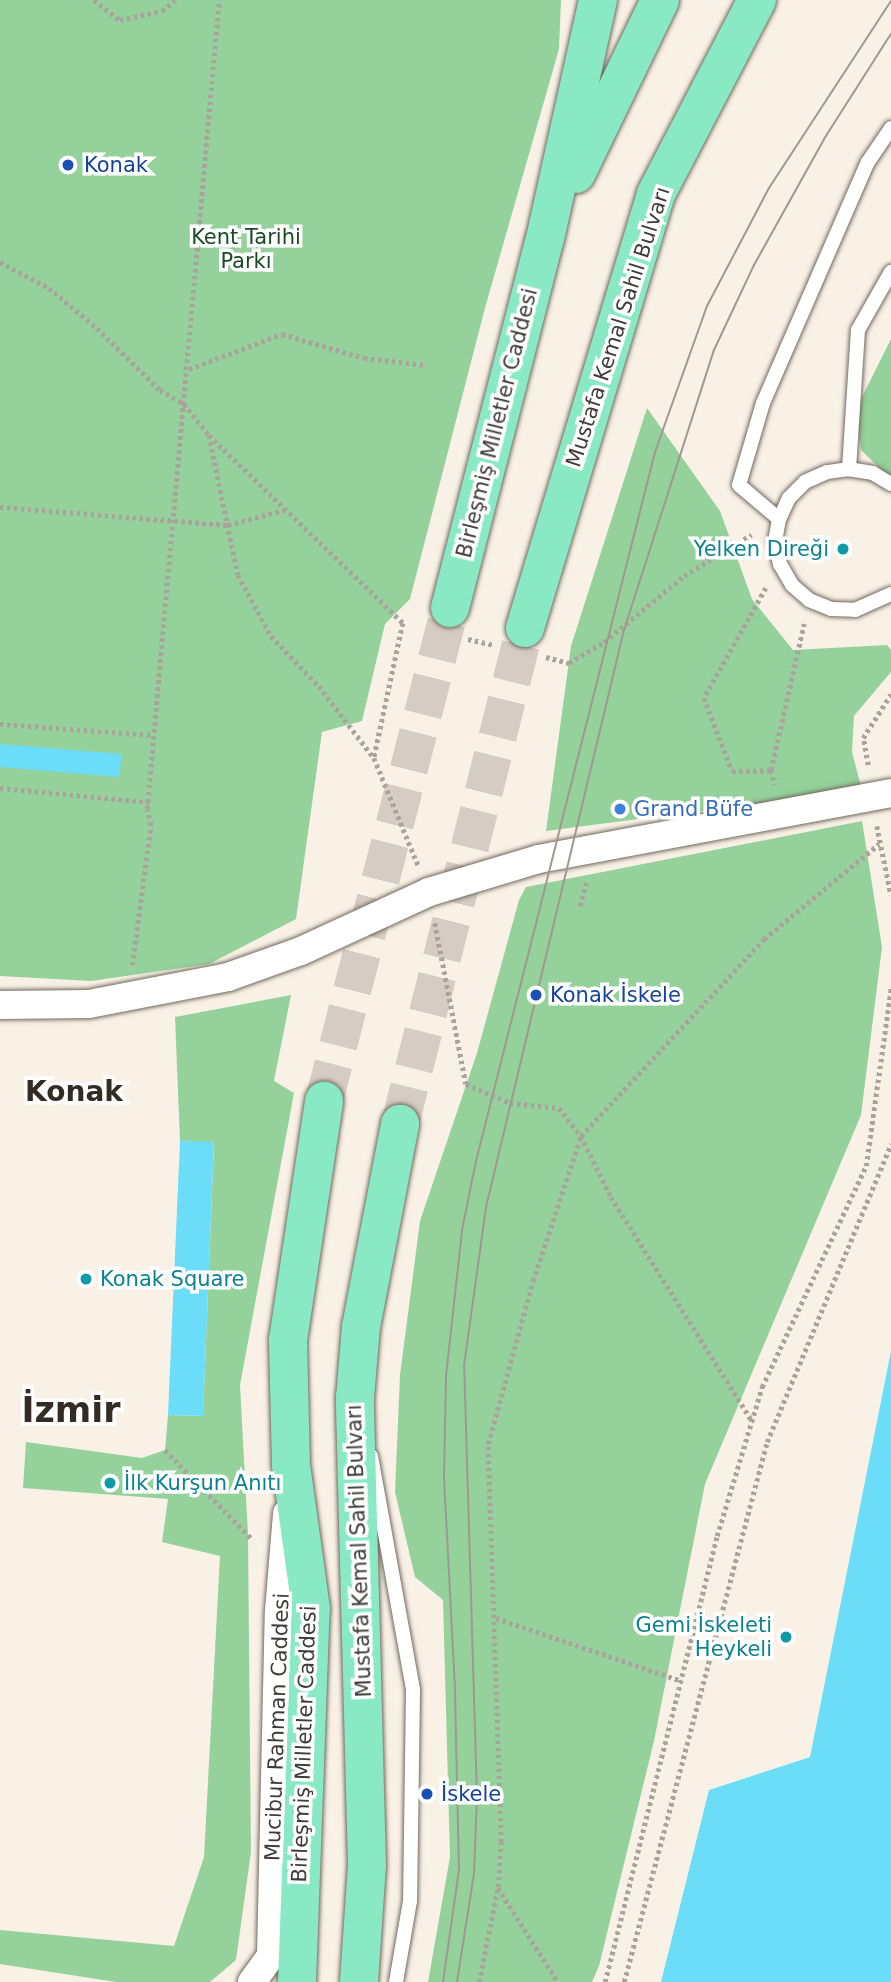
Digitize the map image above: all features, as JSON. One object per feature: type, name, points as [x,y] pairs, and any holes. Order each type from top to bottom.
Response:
[{"type":"main road","points":[[545,239],[598,0]]},
{"type":"main road","points":[[545,239],[660,0]]},
{"type":"main road","name":"Mustafa Kemal Sahil Bulvarı","points":[[524,644],[656,194],[757,0]]},
{"type":"main road","name":"Birleşmiş Milletler Caddesi","points":[[452,622],[545,239]]},
{"type":"main road","points":[[290,1465],[288,1340],[324,1101]]},
{"type":"main road","name":"Mustafa Kemal Sahil Bulvarı","points":[[359,1982],[367,1866],[355,1398],[360,1327],[400,1124]]},
{"type":"main road","name":"Birleşmiş Milletler Caddesi","points":[[290,1465],[310,1609],[297,1982]]},
{"type":"street","points":[[0,1005],[89,1004],[228,977],[301,951],[429,892],[550,856],[891,793]]},
{"type":"street","name":"Mucibur Rahman Caddesi","points":[[252,1982],[271,1956],[282,1577],[290,1465]]},
{"type":"lane","points":[[779,519],[739,485],[768,390],[868,162],[891,128]]},
{"type":"lane","points":[[849,469],[858,330],[891,271]]},
{"type":"lane","points":[[891,484],[873,473],[849,469],[827,472],[805,482],[789,498],[779,519],[775,541],[780,564],[792,584],[810,600],[831,609],[855,610],[891,594]]},
{"type":"lane","points":[[355,1398],[380,1486],[413,1690],[410,1901],[396,1982]]},
{"type":"path","points":[[94,0],[120,20],[162,11],[175,0]]},
{"type":"path","points":[[128,998],[150,825],[154,734],[172,521],[189,369],[219,0]]},
{"type":"path","points":[[0,262],[49,288],[160,390],[184,404],[209,435],[403,623],[416,626]]},
{"type":"path","points":[[189,369],[282,334],[364,358],[426,365]]},
{"type":"path","points":[[209,435],[238,575],[271,636],[319,686],[373,758],[429,892],[466,1084],[510,1103],[559,1108],[582,1136],[611,1197],[752,1421]]},
{"type":"path","points":[[0,507],[228,525],[285,510]]},
{"type":"path","points":[[452,622],[524,644],[569,663],[604,642],[684,576],[779,519]]},
{"type":"path","points":[[771,770],[732,771],[705,698],[780,564]]},
{"type":"path","points":[[783,812],[771,770],[810,600]]},
{"type":"path","points":[[373,758],[403,623]]},
{"type":"path","points":[[0,724],[154,734]]},
{"type":"path","points":[[0,788],[149,802]]},
{"type":"path","points":[[479,1982],[498,1887],[496,1618],[488,1444],[533,1281],[582,1136],[764,939],[879,844]]},
{"type":"path","points":[[605,1982],[682,1681],[762,1387],[866,1166],[891,987]]},
{"type":"path","points":[[624,1982],[767,1442],[891,1144]]},
{"type":"path","points":[[165,1450],[248,1534],[282,1577]]},
{"type":"path","points":[[496,1618],[682,1681]]},
{"type":"path","points":[[498,1887],[558,1982]]},
{"type":"green space","name":"Kent Tarihi Parkı","points":[[0,0],[561,0],[559,49],[485,308],[410,599],[385,624],[362,721],[322,732],[296,919],[209,964],[91,981],[0,976]]},
{"type":"green space","points":[[891,339],[891,479],[861,450],[856,409]]},
{"type":"green space","points":[[647,408],[720,511],[752,599],[793,650],[887,645],[891,650],[891,672],[854,716],[852,752],[862,790],[546,831],[571,646]]},
{"type":"green space","points":[[862,821],[882,947],[861,1115],[705,1484],[654,1741],[599,1966],[592,1982],[428,1982],[450,1857],[443,1600],[415,1577],[395,1492],[400,1375],[420,1221],[477,1053],[519,900],[526,887]]},
{"type":"green space","points":[[291,995],[274,1081],[294,1093],[240,1385],[248,1534],[251,1852],[236,1960],[210,1982],[116,1982],[0,1964],[0,1930],[174,1946],[204,1857],[220,1556],[162,1542],[168,1499],[23,1488],[26,1442],[142,1458],[165,1450],[168,1415],[203,1416],[214,1143],[180,1141],[175,1017]]},
{"type":"water","points":[[0,744],[122,754],[119,777],[0,767]]},
{"type":"water","points":[[180,1141],[214,1142],[203,1416],[168,1415]]},
{"type":"water","points":[[891,1351],[891,1982],[661,1982],[709,1790],[810,1757]]},
{"type":"tunnel","points":[[324,1101],[450,608]]},
{"type":"tunnel","points":[[400,1124],[525,628]]},
{"type":"tram line","points":[[443,1982],[459,1870],[455,1688],[444,1475],[446,1376],[462,1230],[476,1161],[655,452],[707,306],[769,188],[891,1]]},
{"type":"tram line","points":[[457,1982],[474,1873],[477,1798],[464,1366],[486,1207],[624,630],[714,350],[754,265],[824,139],[891,34]]},
{"type":"place","name":"Konak","points":[[68,165]]},
{"type":"place","name":"Yelken Direği","points":[[843,549]]},
{"type":"place","name":"Grand Büfe","points":[[620,809]]},
{"type":"place","name":"Konak İskele","points":[[536,995]]},
{"type":"place","name":"Konak Square","points":[[86,1279]]},
{"type":"place","name":"İlk Kurşun Anıtı","points":[[110,1483]]},
{"type":"place","name":"Gemi İskeleti Heykeli","points":[[786,1637]]},
{"type":"place","name":"İskele","points":[[427,1794]]},
{"type":"district","name":"Konak","points":[[74,1092]]},
{"type":"district","name":"İzmir","points":[[71,1410]]}]
